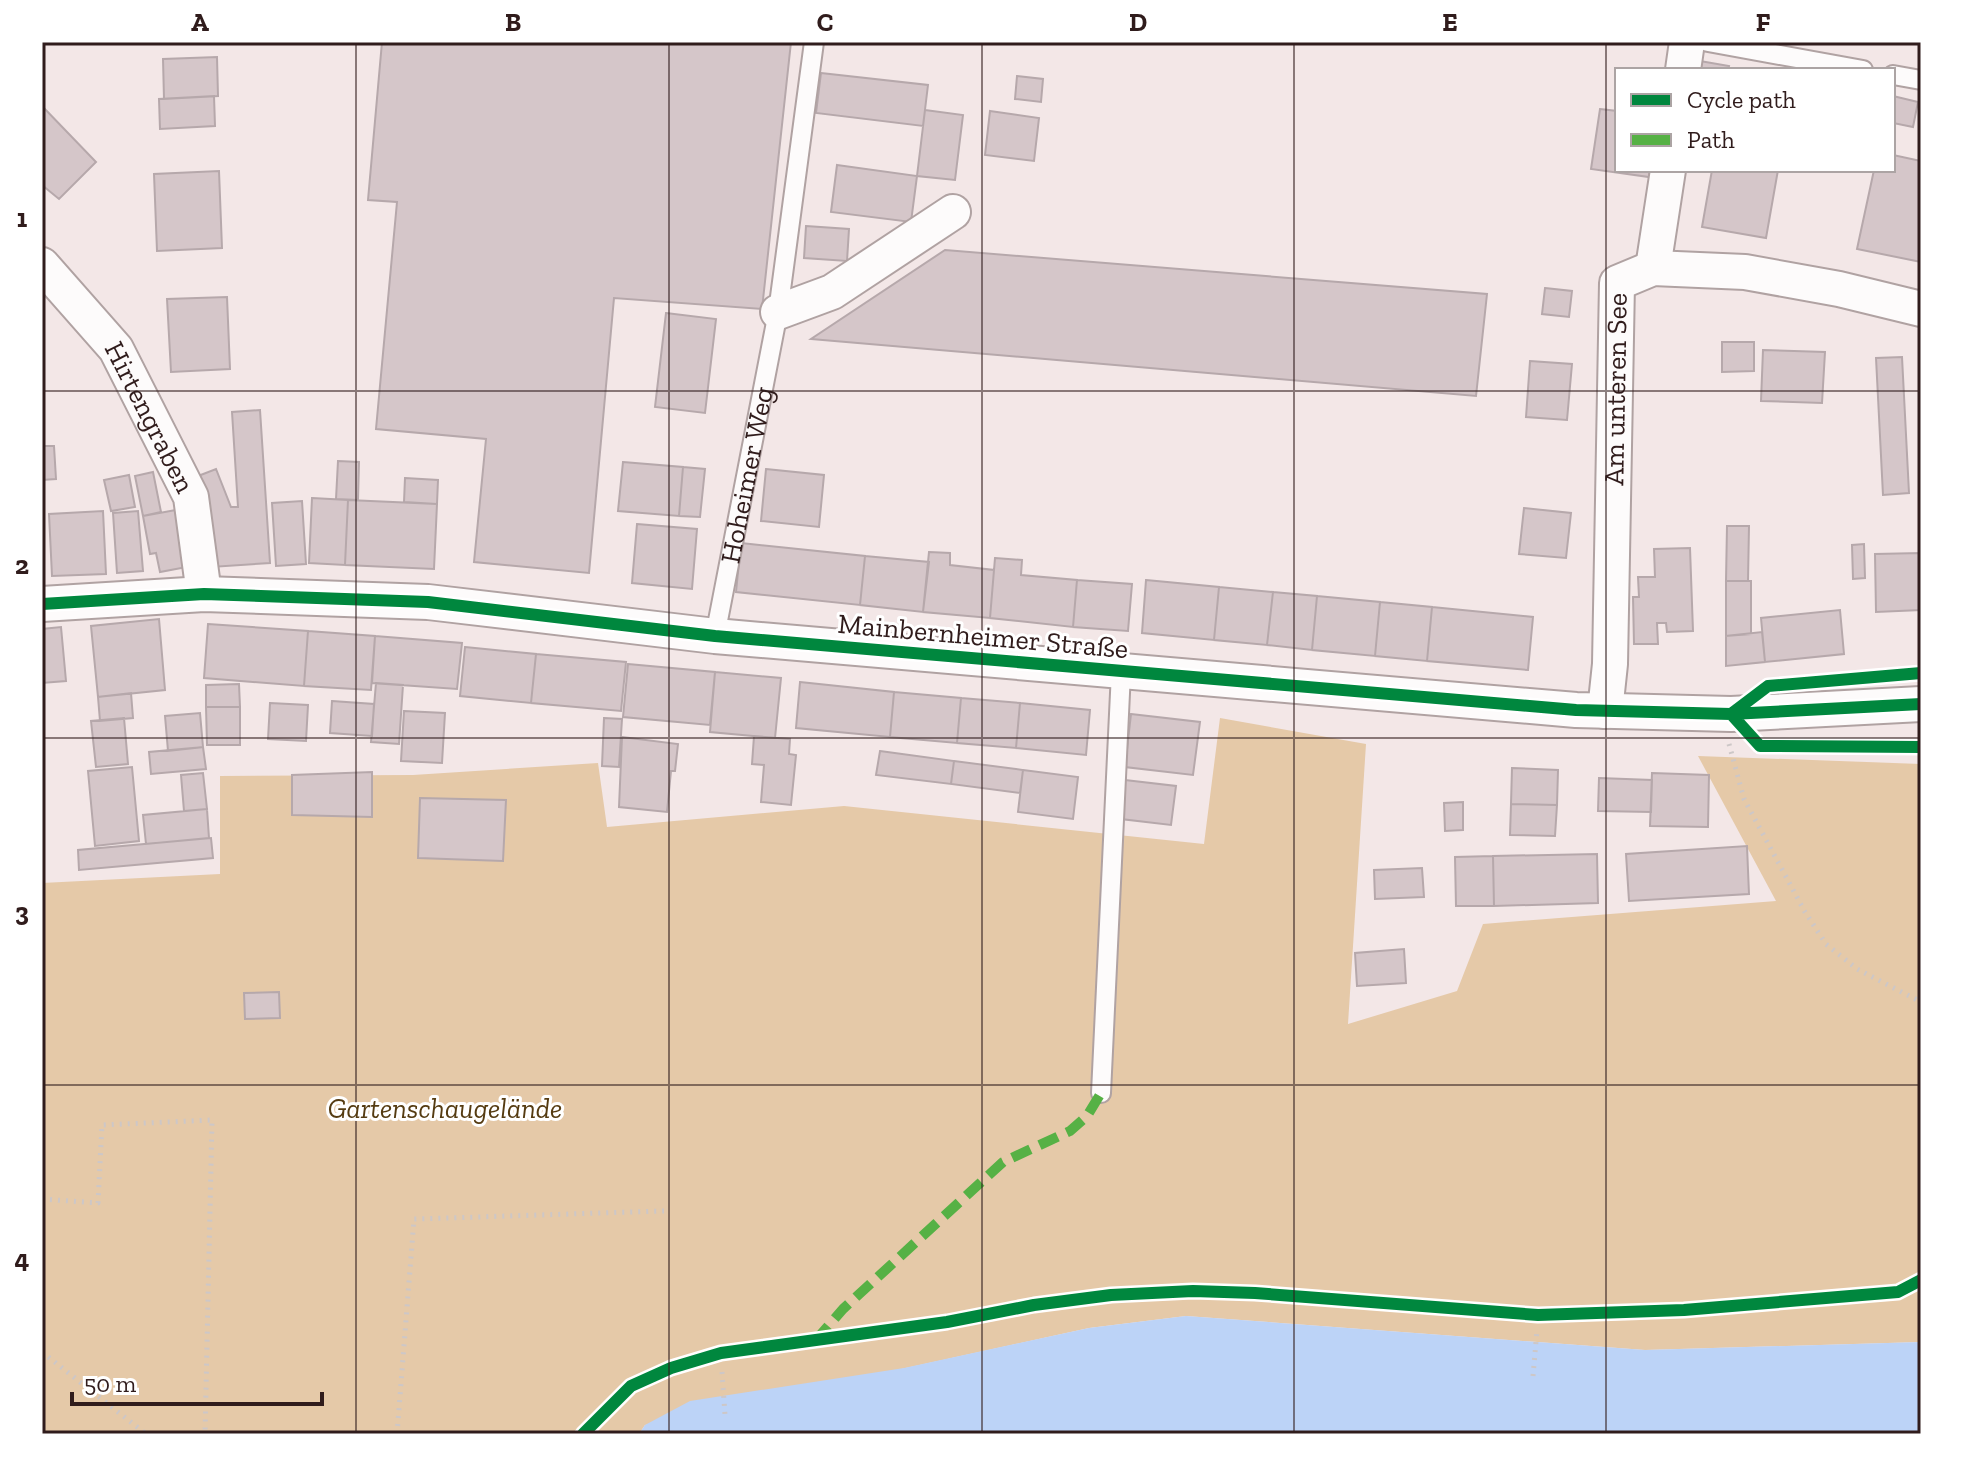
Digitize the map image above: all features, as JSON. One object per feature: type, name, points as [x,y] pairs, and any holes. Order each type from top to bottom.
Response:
[{"type":"street","points":[[1683,68],[1687,42]]},
{"type":"street","points":[[1653,268],[1668,172]]},
{"type":"street","points":[[778,312],[832,292],[953,212]]},
{"type":"street","name":"Hirtengraben","points":[[42,265],[116,349],[191,497],[204,594]]},
{"type":"street","name":"Am unteren See","points":[[1605,711],[1610,664],[1617,283],[1653,268],[1745,272],[1839,289],[1921,309]]},
{"type":"street","name":"Mainbernheimer Straße","points":[[42,604],[204,594],[428,602],[715,636],[1605,711],[1731,714],[1921,704]]},
{"type":"lane","name":"Hoheimer Weg","points":[[715,636],[778,312],[814,42]]},
{"type":"lane","points":[[1708,42],[1852,68]]},
{"type":"lane","points":[[1895,75],[1921,80]]},
{"type":"lane","points":[[1101,1093],[1121,672]]},
{"type":"path","points":[[1731,714],[1729,747],[1744,799],[1826,944],[1857,969],[1921,1002]]},
{"type":"path","points":[[42,1199],[98,1203],[102,1125],[212,1120],[205,1434]]},
{"type":"path","points":[[397,1434],[414,1219],[664,1211]]},
{"type":"path","points":[[1533,1376],[1537,1330]]},
{"type":"path","points":[[42,1352],[146,1434]]},
{"type":"path","points":[[722,1372],[725,1415]]},
{"type":"green space","name":"Gartenschaugelände","points":[[1220,718],[1366,744],[1348,1024],[1457,991],[1483,924],[1776,901],[1698,756],[1921,764],[1921,1342],[1645,1350],[1186,1316],[1089,1328],[645,1425],[639,1434],[42,1434],[42,883],[220,874],[220,776],[413,775],[598,763],[607,827],[844,806],[1204,844]]},
{"type":"water","points":[[1186,1316],[1645,1350],[1921,1342],[1921,1434],[639,1434],[645,1425],[690,1401],[904,1368],[1089,1328]]},
{"type":"building","points":[[382,42],[791,42],[762,309],[614,298],[589,573],[474,562],[486,439],[376,429],[397,202],[368,200]]},
{"type":"building","points":[[217,57],[218,96],[164,99],[163,59]]},
{"type":"building","points":[[1700,61],[1729,66],[1728,68],[1698,68]]},
{"type":"building","points":[[821,73],[928,85],[923,126],[816,113]]},
{"type":"building","points":[[1017,76],[1043,79],[1041,102],[1015,99]]},
{"type":"building","points":[[214,96],[215,126],[160,129],[159,99]]},
{"type":"building","points":[[1895,96],[1918,102],[1913,127],[1895,123]]},
{"type":"building","points":[[42,106],[96,162],[59,199],[42,185]]},
{"type":"building","points":[[1600,109],[1615,111],[1615,172],[1650,172],[1649,177],[1591,169]]},
{"type":"building","points":[[925,110],[963,115],[955,180],[917,176]]},
{"type":"building","points":[[990,111],[1039,118],[1034,161],[985,155]]},
{"type":"building","points":[[1895,155],[1921,161],[1921,262],[1857,249],[1874,172],[1895,172]]},
{"type":"building","points":[[837,165],[917,176],[911,222],[831,212]]},
{"type":"building","points":[[219,171],[222,248],[157,251],[154,174]]},
{"type":"building","points":[[1712,172],[1778,172],[1766,238],[1702,227]]},
{"type":"building","points":[[806,226],[849,229],[847,261],[804,258]]},
{"type":"building","points":[[945,250],[1487,294],[1476,396],[811,339]]},
{"type":"building","points":[[1545,288],[1572,291],[1569,317],[1542,314]]},
{"type":"building","points":[[227,297],[230,369],[171,372],[167,299]]},
{"type":"building","points":[[666,313],[716,319],[705,413],[655,407]]},
{"type":"building","points":[[1722,342],[1754,342],[1754,371],[1722,372]]},
{"type":"building","points":[[1763,350],[1825,352],[1822,403],[1761,401]]},
{"type":"building","points":[[1902,357],[1909,493],[1883,495],[1876,358]]},
{"type":"building","points":[[1530,361],[1572,364],[1567,420],[1526,417]]},
{"type":"building","points":[[260,410],[270,563],[211,567],[193,478],[216,469],[231,507],[238,507],[232,412]]},
{"type":"building","points":[[42,446],[54,446],[56,479],[42,480]]},
{"type":"building","points":[[338,461],[359,462],[358,500],[336,499]]},
{"type":"building","points":[[623,462],[683,467],[679,516],[618,511]]},
{"type":"building","points":[[683,467],[705,469],[700,517],[679,516]]},
{"type":"building","points":[[766,469],[824,475],[819,527],[761,521]]},
{"type":"building","points":[[153,472],[161,512],[143,516],[135,476]]},
{"type":"building","points":[[129,475],[135,507],[111,511],[104,480]]},
{"type":"building","points":[[405,478],[438,480],[437,504],[404,502]]},
{"type":"building","points":[[312,498],[348,500],[345,565],[309,563]]},
{"type":"building","points":[[348,500],[437,504],[434,569],[345,565]]},
{"type":"building","points":[[302,501],[306,564],[276,566],[272,503]]},
{"type":"building","points":[[1524,508],[1571,513],[1566,558],[1519,554]]},
{"type":"building","points":[[181,509],[192,566],[160,572],[156,553],[150,554],[143,516]]},
{"type":"building","points":[[103,511],[106,574],[52,576],[49,514]]},
{"type":"building","points":[[138,511],[143,571],[117,573],[113,513]]},
{"type":"building","points":[[637,524],[697,529],[692,589],[632,583]]},
{"type":"building","points":[[1727,526],[1749,526],[1748,581],[1726,581]]},
{"type":"building","points":[[741,543],[865,556],[860,605],[736,592]]},
{"type":"building","points":[[1864,544],[1865,578],[1853,579],[1852,545]]},
{"type":"building","points":[[1690,548],[1693,631],[1667,632],[1666,623],[1657,623],[1658,644],[1634,644],[1633,597],[1639,597],[1638,577],[1655,577],[1654,549]]},
{"type":"building","points":[[929,552],[950,553],[950,565],[994,570],[990,618],[923,612]]},
{"type":"building","points":[[1921,553],[1921,610],[1876,612],[1875,554]]},
{"type":"building","points":[[865,556],[929,562],[923,612],[860,605]]},
{"type":"building","points":[[995,558],[1022,560],[1021,575],[1077,580],[1073,627],[990,618]]},
{"type":"building","points":[[1077,580],[1132,584],[1128,631],[1073,627]]},
{"type":"building","points":[[1146,580],[1219,587],[1214,640],[1142,633]]},
{"type":"building","points":[[1726,581],[1751,581],[1751,634],[1726,636]]},
{"type":"building","points":[[1219,587],[1273,592],[1267,645],[1214,640]]},
{"type":"building","points":[[1273,592],[1317,596],[1312,650],[1267,645]]},
{"type":"building","points":[[1317,596],[1380,602],[1375,656],[1312,650]]},
{"type":"building","points":[[1380,602],[1432,607],[1427,661],[1375,656]]},
{"type":"building","points":[[1432,607],[1533,617],[1528,670],[1427,661]]},
{"type":"building","points":[[1840,610],[1844,654],[1765,662],[1761,618]]},
{"type":"building","points":[[159,619],[165,690],[98,697],[91,626]]},
{"type":"building","points":[[208,624],[308,631],[304,686],[204,678]]},
{"type":"building","points":[[61,627],[66,681],[42,683],[42,629]]},
{"type":"building","points":[[308,631],[375,636],[371,690],[304,686]]},
{"type":"building","points":[[1762,632],[1765,662],[1726,666],[1726,636]]},
{"type":"building","points":[[375,636],[462,643],[457,689],[372,683]]},
{"type":"building","points":[[465,647],[536,654],[531,703],[460,696]]},
{"type":"building","points":[[536,654],[626,662],[621,711],[531,703]]},
{"type":"building","points":[[628,664],[715,672],[710,725],[623,717]]},
{"type":"building","points":[[715,672],[781,678],[775,738],[710,732]]},
{"type":"building","points":[[800,682],[894,692],[890,737],[796,728]]},
{"type":"building","points":[[376,683],[403,685],[399,744],[371,742]]},
{"type":"building","points":[[239,684],[240,707],[206,707],[206,685]]},
{"type":"building","points":[[894,692],[961,698],[957,743],[890,737]]},
{"type":"building","points":[[131,693],[133,718],[100,721],[98,697]]},
{"type":"building","points":[[961,698],[1020,703],[1016,748],[957,743]]},
{"type":"building","points":[[332,701],[374,704],[372,736],[330,733]]},
{"type":"building","points":[[270,703],[308,705],[306,741],[268,739]]},
{"type":"building","points":[[1020,703],[1090,710],[1086,755],[1016,748]]},
{"type":"building","points":[[206,707],[240,707],[240,745],[207,745]]},
{"type":"building","points":[[404,711],[445,713],[442,763],[401,761]]},
{"type":"building","points":[[200,713],[203,747],[168,751],[165,716]]},
{"type":"building","points":[[1131,714],[1200,722],[1193,775],[1125,767]]},
{"type":"building","points":[[124,718],[128,764],[96,767],[91,721]]},
{"type":"building","points":[[604,718],[622,719],[619,767],[602,766]]},
{"type":"building","points":[[754,736],[790,739],[789,754],[796,755],[791,805],[761,802],[764,765],[752,764]]},
{"type":"building","points":[[622,737],[678,744],[675,771],[671,771],[667,812],[619,807]]},
{"type":"building","points":[[203,747],[206,769],[151,774],[149,752]]},
{"type":"building","points":[[880,751],[954,761],[951,784],[876,775]]},
{"type":"building","points":[[954,761],[1023,770],[1020,793],[951,784]]},
{"type":"building","points":[[132,767],[139,841],[95,846],[88,771]]},
{"type":"building","points":[[1512,768],[1558,770],[1557,805],[1511,804]]},
{"type":"building","points":[[1023,770],[1078,777],[1073,819],[1018,812]]},
{"type":"building","points":[[372,772],[372,817],[292,815],[292,775]]},
{"type":"building","points":[[203,773],[207,809],[184,811],[181,775]]},
{"type":"building","points":[[1652,773],[1709,775],[1708,827],[1650,826]]},
{"type":"building","points":[[1599,778],[1652,780],[1651,812],[1598,811]]},
{"type":"building","points":[[1125,780],[1176,786],[1171,825],[1121,819]]},
{"type":"building","points":[[420,798],[506,800],[503,861],[418,858]]},
{"type":"building","points":[[1463,802],[1463,830],[1445,831],[1444,803]]},
{"type":"building","points":[[1511,804],[1557,805],[1555,836],[1510,835]]},
{"type":"building","points":[[207,809],[209,838],[146,844],[143,815]]},
{"type":"building","points":[[211,838],[213,858],[79,870],[78,850]]},
{"type":"building","points":[[1747,846],[1749,894],[1629,901],[1626,854]]},
{"type":"building","points":[[1597,854],[1598,903],[1494,906],[1493,856]]},
{"type":"building","points":[[1493,856],[1494,906],[1456,906],[1455,857]]},
{"type":"building","points":[[1422,868],[1424,897],[1375,899],[1374,870]]},
{"type":"building","points":[[1404,949],[1406,983],[1357,986],[1355,953]]},
{"type":"building","points":[[279,992],[280,1018],[245,1019],[244,993]]},
{"type":"marked path","points":[[815,1341],[843,1309],[1003,1162],[1070,1131],[1087,1116],[1101,1093]]},
{"type":"cycle path","points":[[42,604],[204,594],[428,602],[715,636],[1576,710],[1731,714],[1921,704]]},
{"type":"cycle path","points":[[1731,714],[1768,686],[1921,673]]},
{"type":"cycle path","points":[[1731,714],[1760,746],[1921,747]]},
{"type":"cycle path","points":[[583,1434],[631,1386],[671,1368],[721,1353],[947,1322],[1034,1305],[1111,1295],[1193,1291],[1255,1293],[1538,1315],[1684,1310],[1898,1292],[1921,1280]]}]
